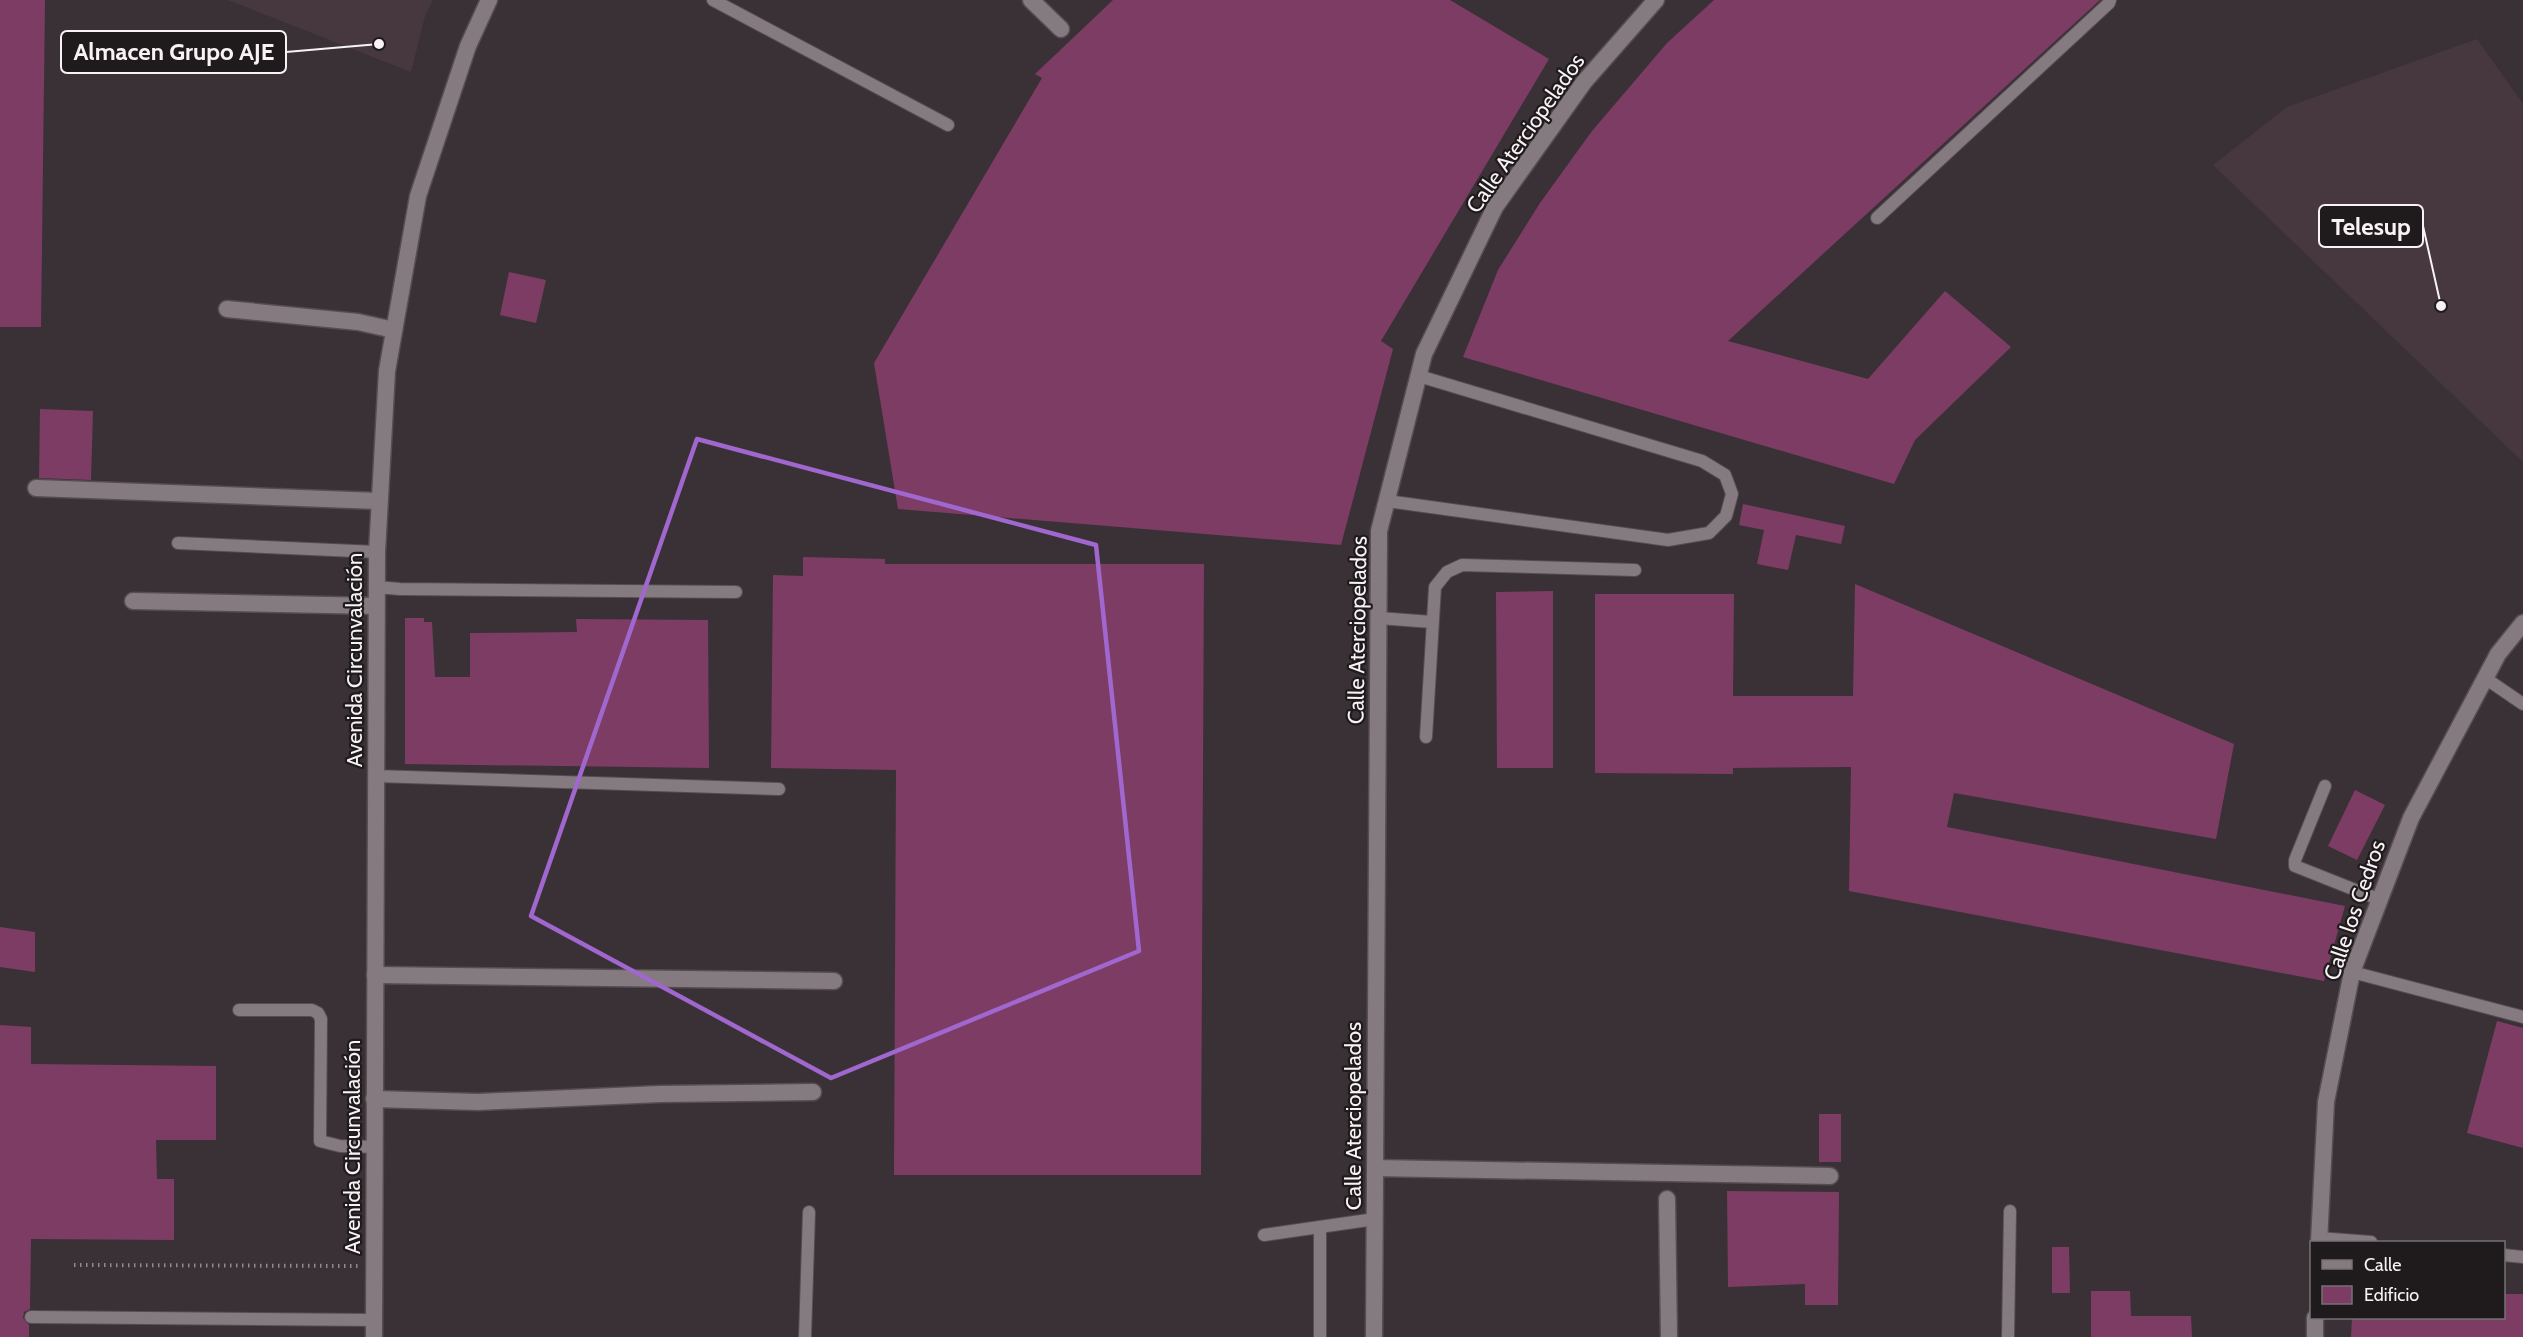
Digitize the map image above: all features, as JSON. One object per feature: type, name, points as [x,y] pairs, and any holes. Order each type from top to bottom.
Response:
[{"type":"street","name":"Avenida Circunvalación","points":[[374,1337],[376,587],[378,501],[387,371],[418,196],[468,46],[489,0]]},
{"type":"street","points":[[1031,0],[1061,29]]},
{"type":"street","name":"Calle Aterciopelados","points":[[1374,1337],[1379,531],[1424,354],[1495,207],[1584,82],[1656,0]]},
{"type":"street","points":[[227,309],[358,322],[394,330]]},
{"type":"street","points":[[36,488],[378,501]]},
{"type":"street","points":[[132,601],[376,606]]},
{"type":"street","name":"Calle los Cedros","points":[[2319,1240],[2326,1102],[2352,972],[2410,818],[2498,654],[2523,623]]},
{"type":"street","points":[[375,975],[834,981]]},
{"type":"street","points":[[374,1099],[478,1102],[660,1094],[813,1092]]},
{"type":"street","points":[[1375,1168],[1830,1176]]},
{"type":"street","points":[[1667,1199],[1669,1337]]},
{"type":"street","points":[[2314,1337],[2315,1319]]},
{"type":"lane","points":[[713,0],[948,125]]},
{"type":"lane","points":[[1877,218],[2110,0]]},
{"type":"lane","points":[[1387,501],[1668,540],[1709,533],[1726,516],[1732,494],[1725,475],[1702,461],[1419,376]]},
{"type":"lane","points":[[178,543],[377,552]]},
{"type":"lane","points":[[1426,737],[1435,587],[1446,572],[1462,565],[1635,570]]},
{"type":"lane","points":[[376,587],[736,592]]},
{"type":"lane","points":[[1379,618],[1432,622]]},
{"type":"lane","points":[[2485,678],[2523,704]]},
{"type":"lane","points":[[375,776],[779,789]]},
{"type":"lane","points":[[2325,786],[2295,860],[2295,866],[2378,899]]},
{"type":"lane","points":[[2352,972],[2523,1017]]},
{"type":"lane","points":[[239,1010],[312,1010],[318,1013],[321,1019],[320,1141],[340,1146],[375,1147]]},
{"type":"lane","points":[[2008,1337],[2010,1211]]},
{"type":"lane","points":[[805,1337],[809,1212]]},
{"type":"lane","points":[[1264,1235],[1375,1219]]},
{"type":"lane","points":[[1320,1227],[1320,1337]]},
{"type":"lane","points":[[2319,1240],[2345,1241]]},
{"type":"lane","points":[[2505,1255],[2523,1257]]},
{"type":"lane","points":[[31,1317],[374,1320]]},
{"type":"path","points":[[74,1265],[374,1266]]},
{"type":"highlighted area","points":[[697,439],[1096,545],[1139,951],[831,1078],[531,916]]},
{"type":"shaded area","points":[[228,0],[433,0],[425,16],[411,72]]},
{"type":"shaded area","points":[[2477,39],[2523,104],[2523,462],[2213,165],[2287,107]]},
{"type":"building","points":[[0,0],[45,0],[41,327],[0,327]]},
{"type":"building","points":[[1113,0],[1450,0],[1549,59],[1381,341],[1393,349],[1341,545],[898,509],[874,363],[1042,78],[1035,74]]},
{"type":"building","points":[[1714,0],[2100,0],[1728,341],[1868,379],[1945,291],[2011,347],[1915,440],[1894,484],[1463,357],[1498,270],[1540,203],[1592,131],[1667,43]]},
{"type":"building","points":[[509,272],[546,280],[536,323],[500,315]]},
{"type":"building","points":[[40,409],[93,411],[91,480],[39,478]]},
{"type":"building","points":[[1743,504],[1845,526],[1841,544],[1796,535],[1788,570],[1757,564],[1764,530],[1739,525]]},
{"type":"building","points":[[803,557],[885,559],[885,564],[1204,564],[1201,1175],[894,1175],[896,770],[771,768],[773,575],[803,576]]},
{"type":"building","points":[[1855,584],[2234,744],[2216,839],[1954,793],[1947,827],[2345,906],[2324,981],[1849,891],[1851,767],[1733,768],[1733,774],[1595,773],[1595,594],[1734,594],[1733,696],[1853,696]]},
{"type":"building","points":[[1553,591],[1553,768],[1497,768],[1496,592]]},
{"type":"building","points":[[405,618],[424,618],[424,622],[432,622],[435,677],[470,677],[470,633],[577,632],[576,619],[708,620],[709,768],[405,764]]},
{"type":"building","points":[[2355,790],[2385,805],[2357,860],[2328,846]]},
{"type":"building","points":[[0,927],[35,932],[35,972],[0,967]]},
{"type":"building","points":[[2497,1021],[2523,1028],[2523,1148],[2467,1133]]},
{"type":"building","points":[[0,1025],[31,1027],[31,1064],[216,1066],[216,1140],[156,1140],[157,1179],[174,1179],[174,1240],[31,1239],[30,1309],[24,1312],[23,1318],[29,1325],[29,1337],[0,1337]]},
{"type":"building","points":[[1819,1114],[1841,1114],[1841,1162],[1819,1162]]},
{"type":"building","points":[[1727,1191],[1839,1192],[1838,1305],[1805,1305],[1805,1284],[1728,1287]]},
{"type":"building","points":[[2052,1247],[2069,1247],[2070,1293],[2052,1293]]},
{"type":"building","points":[[2091,1291],[2130,1291],[2131,1316],[2191,1316],[2192,1337],[2091,1337]]},
{"type":"building","points":[[2505,1294],[2523,1294],[2523,1337],[2351,1337],[2352,1319],[2505,1319]]},
{"type":"place","name":"Almacen Grupo AJE","points":[[379,44]]},
{"type":"place","name":"Telesup","points":[[2441,306]]}]
